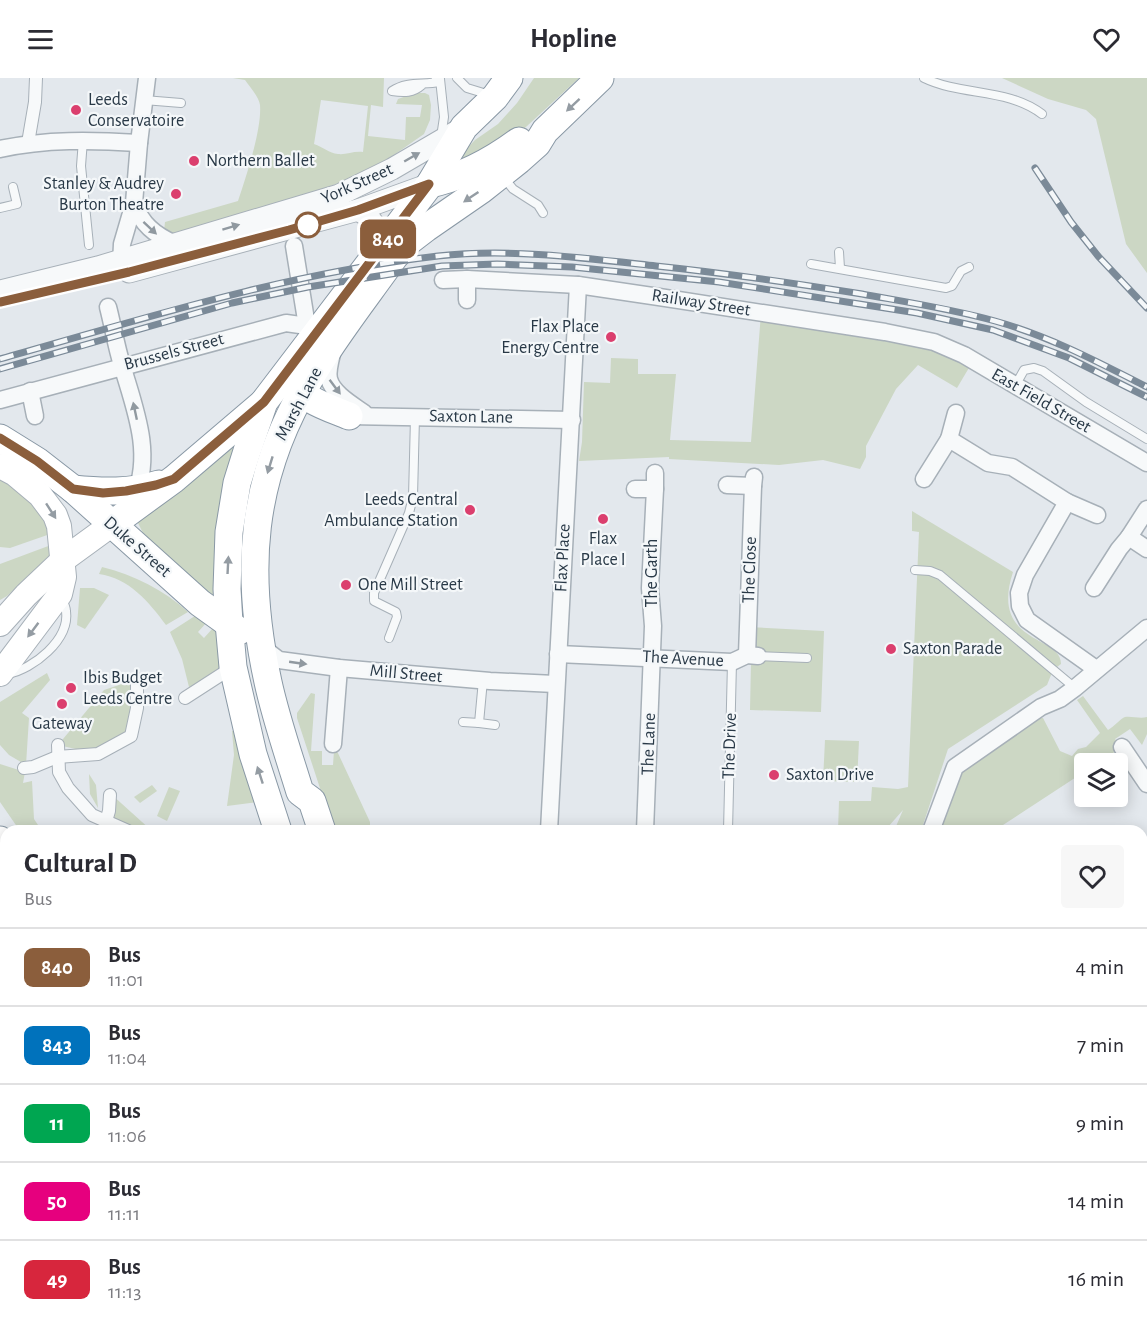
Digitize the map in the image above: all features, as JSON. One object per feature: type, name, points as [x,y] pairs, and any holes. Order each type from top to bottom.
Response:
[{"type":"highway","name":"Marsh Lane","points":[[318,335],[409,241],[501,175],[537,144],[545,131],[600,78]]},
{"type":"highway","name":"Marsh Lane","points":[[320,825],[312,801],[300,792],[268,684],[262,648],[255,597],[255,538],[270,465],[284,429],[295,382],[318,335],[429,184],[464,127],[502,87]]},
{"type":"highway","points":[[429,184],[478,167],[522,138],[545,131]]},
{"type":"highway","name":"Marsh Lane","points":[[276,825],[253,754],[234,667],[227,589],[231,522],[237,483],[264,402],[295,382]]},
{"type":"highway","points":[[295,382],[318,403],[360,417]]},
{"type":"highway","points":[[118,519],[174,479],[264,402]]},
{"type":"highway","points":[[284,429],[312,422],[360,417]]},
{"type":"highway","name":"Duke Street","points":[[0,438],[118,519],[200,603],[262,648]]},
{"type":"highway","points":[[73,489],[103,493],[138,489],[174,479]]},
{"type":"highway","points":[[300,792],[296,805],[302,825]]},
{"type":"main road","points":[[0,452],[8,470],[40,495],[55,515],[59,526],[64,577],[60,594],[0,675]]},
{"type":"main road","points":[[0,624],[26,595],[63,560],[118,519]]},
{"type":"street","points":[[28,143],[35,102],[36,78]]},
{"type":"street","points":[[125,266],[122,244],[134,203],[147,78]]},
{"type":"street","name":"York Street","points":[[125,266],[175,244],[339,195],[392,169],[464,127]]},
{"type":"street","points":[[0,149],[28,143],[83,140],[139,143]]},
{"type":"street","name":"York Street","points":[[6,295],[358,210],[429,184]]},
{"type":"street","points":[[134,203],[137,214],[147,227],[175,244]]},
{"type":"street","points":[[358,210],[368,215],[377,228],[379,250]]},
{"type":"street","points":[[293,242],[329,378],[333,387],[349,402],[360,417]]},
{"type":"street","points":[[467,279],[467,300]]},
{"type":"street","name":"Railway Street","points":[[443,280],[467,279],[578,285],[816,321],[934,342]]},
{"type":"street","name":"Flax Place","points":[[549,825],[578,285]]},
{"type":"street","points":[[108,307],[122,366],[131,391],[142,444],[142,466],[138,489],[118,519]]},
{"type":"street","name":"Brussels Street","points":[[0,400],[286,323],[318,335]]},
{"type":"street","name":"East Field Street","points":[[934,342],[964,355],[1147,463]]},
{"type":"street","points":[[30,391],[35,416]]},
{"type":"street","points":[[924,479],[949,439],[956,413]]},
{"type":"street","name":"Saxton Lane","points":[[360,417],[572,420]]},
{"type":"street","points":[[949,439],[988,463],[1012,467],[1067,502],[1097,515]]},
{"type":"street","name":"The Garth","points":[[635,489],[655,481],[650,588],[652,658]]},
{"type":"street","name":"The Close","points":[[727,485],[754,481],[745,657]]},
{"type":"street","points":[[1067,502],[1025,575],[1018,593],[1020,606],[1027,620],[1096,669]]},
{"type":"street","points":[[1094,588],[1147,509]]},
{"type":"street","points":[[1129,537],[1147,549]]},
{"type":"street","points":[[933,825],[955,767],[1041,707],[1060,699],[1147,628]]},
{"type":"street","name":"Mill Street","points":[[262,648],[279,660],[339,668],[555,684]]},
{"type":"street","name":"The Avenue","points":[[558,654],[652,658],[745,657]]},
{"type":"street","name":"The Lane","points":[[645,825],[652,658]]},
{"type":"street","points":[[184,698],[234,667]]},
{"type":"street","points":[[333,744],[339,668]]},
{"type":"street","points":[[24,768],[33,767],[58,751],[98,754],[131,736],[137,708],[136,679]]},
{"type":"street","points":[[1122,747],[1147,784]]},
{"type":"street","points":[[58,751],[59,772],[68,788],[92,815],[115,825]]},
{"type":"street","points":[[106,821],[110,795]]},
{"type":"lane","points":[[457,78],[467,88],[502,87]]},
{"type":"lane","points":[[924,78],[937,85],[984,92],[1031,106],[1042,114]]},
{"type":"lane","points":[[391,101],[392,91],[402,93],[416,90],[438,79],[444,117],[440,141]]},
{"type":"lane","points":[[144,100],[181,103]]},
{"type":"lane","points":[[83,140],[81,166],[89,245]]},
{"type":"lane","points":[[501,175],[513,189],[538,205],[543,213]]},
{"type":"lane","points":[[0,208],[17,204],[13,187]]},
{"type":"lane","points":[[839,252],[840,268]]},
{"type":"lane","points":[[811,264],[946,288],[952,286],[961,271],[969,267]]},
{"type":"lane","points":[[1015,386],[1024,369],[1034,368],[1043,371],[1086,402],[1147,439]]},
{"type":"lane","points":[[389,638],[398,617],[396,612],[374,601],[374,593],[409,513],[413,497],[415,416]]},
{"type":"lane","points":[[915,570],[930,571],[946,580],[1075,688]]},
{"type":"lane","name":"The Avenue","points":[[745,657],[807,658]]},
{"type":"lane","name":"The Drive","points":[[729,825],[745,657]]},
{"type":"lane","points":[[479,723],[483,680]]},
{"type":"lane","points":[[463,722],[495,725]]},
{"type":"green space","points":[[233,78],[384,78],[383,107],[371,105],[368,136],[405,140],[406,117],[420,117],[422,105],[396,104],[398,99],[415,93],[429,95],[430,120],[424,134],[371,171],[184,240],[164,231],[165,222],[238,201],[253,153],[260,115],[258,99],[245,80]],"holes":[[[321,100],[368,106],[363,152],[338,154],[314,144]]]},
{"type":"green space","points":[[534,78],[579,78],[514,138],[491,153],[453,163],[475,140],[498,124],[517,103]]},
{"type":"green space","points":[[1002,78],[1147,78],[1147,273],[1126,244],[1096,119],[1086,110],[1048,99]]},
{"type":"green space","points":[[761,313],[885,332],[973,361],[957,388],[918,365],[896,389],[866,446],[866,457],[860,469],[823,460],[779,465],[669,459],[669,457],[579,461],[584,382],[610,383],[611,358],[638,359],[638,374],[676,374],[670,440],[751,442]]},
{"type":"green space","points":[[243,426],[215,598],[144,535],[137,521]]},
{"type":"green space","points":[[0,471],[35,506],[53,533],[10,548],[0,547]]},
{"type":"green space","points":[[912,511],[1013,572],[1008,596],[1011,613],[1018,626],[1058,655],[1061,664],[1053,670],[1047,685],[948,749],[923,825],[897,825],[903,810],[890,825],[838,825],[839,801],[871,801],[872,787],[898,789],[908,787],[919,532],[912,531]]},
{"type":"green space","points":[[51,545],[52,555],[0,600],[0,564]]},
{"type":"green space","points":[[102,567],[148,584],[188,612],[166,625],[137,592],[120,580],[99,574]]},
{"type":"green space","points":[[80,588],[94,588],[109,595],[85,629],[77,625]]},
{"type":"green space","points":[[198,614],[207,622],[198,632],[204,638],[213,628],[217,632],[222,666],[189,687],[182,659],[170,632]]},
{"type":"green space","points":[[748,627],[824,631],[821,712],[750,710],[751,662]]},
{"type":"green space","points":[[47,673],[50,680],[22,713],[29,718],[26,765],[9,755],[0,745],[0,702]]},
{"type":"green space","points":[[137,679],[134,726],[98,754],[58,745],[104,690]]},
{"type":"green space","points":[[311,693],[315,694],[311,751],[322,751],[322,765],[333,765],[334,751],[337,751],[370,825],[332,825],[297,713]]},
{"type":"green space","points":[[1083,696],[1108,730],[1125,717],[1147,717],[1147,734],[1142,745],[1130,729],[1115,739],[1122,747],[1113,753],[1075,753],[1078,749],[1086,747],[1100,733],[1077,700]]},
{"type":"green space","points":[[1035,718],[1043,718],[1060,751],[1072,756],[1074,754],[1074,779],[1003,825],[943,825],[946,805],[963,769]]},
{"type":"green space","points":[[232,731],[236,731],[258,802],[227,806],[234,755]]},
{"type":"green space","points":[[825,740],[859,741],[857,782],[823,781]]},
{"type":"green space","points":[[0,764],[25,772],[23,783],[32,781],[34,819],[38,825],[16,825],[0,802]]},
{"type":"green space","points":[[89,774],[96,785],[98,808],[90,794]]},
{"type":"green space","points":[[152,785],[157,791],[140,803],[134,797]]},
{"type":"green space","points":[[169,787],[180,791],[167,821],[157,816]]},
{"type":"green space","points":[[111,794],[145,825],[126,825],[114,818],[115,810]]},
{"type":"railway","points":[[1035,168],[1071,222],[1098,256],[1147,308]]},
{"type":"railway","points":[[0,359],[163,313],[327,273],[438,256],[492,253],[602,260],[733,275],[946,309],[1035,334],[1147,387]]},
{"type":"railway","points":[[0,369],[232,303],[308,287],[442,266],[497,264],[572,267],[719,282],[917,313],[993,330],[1069,358],[1147,397]]},
{"type":"bus line","name":"840","points":[[0,302],[129,272],[289,230],[410,193],[429,184],[264,402],[174,479],[126,491],[103,493],[73,489],[37,461],[0,438]]},
{"type":"place","name":"Leeds Conservatoire","points":[[76,110]]},
{"type":"place","name":"Northern Ballet","points":[[194,161]]},
{"type":"place","name":"Stanley & Audrey Burton Theatre","points":[[176,194]]},
{"type":"place","name":"Flax Place Energy Centre","points":[[611,337]]},
{"type":"place","name":"Leeds Central Ambulance Station","points":[[470,510]]},
{"type":"place","name":"Flax Place I","points":[[603,519]]},
{"type":"place","name":"One Mill Street","points":[[346,585]]},
{"type":"place","name":"Saxton Parade","points":[[891,649]]},
{"type":"place","name":"Ibis Budget Leeds Centre","points":[[71,688]]},
{"type":"place","name":"Gateway","points":[[62,704]]},
{"type":"place","name":"Saxton Drive","points":[[774,775]]}]
